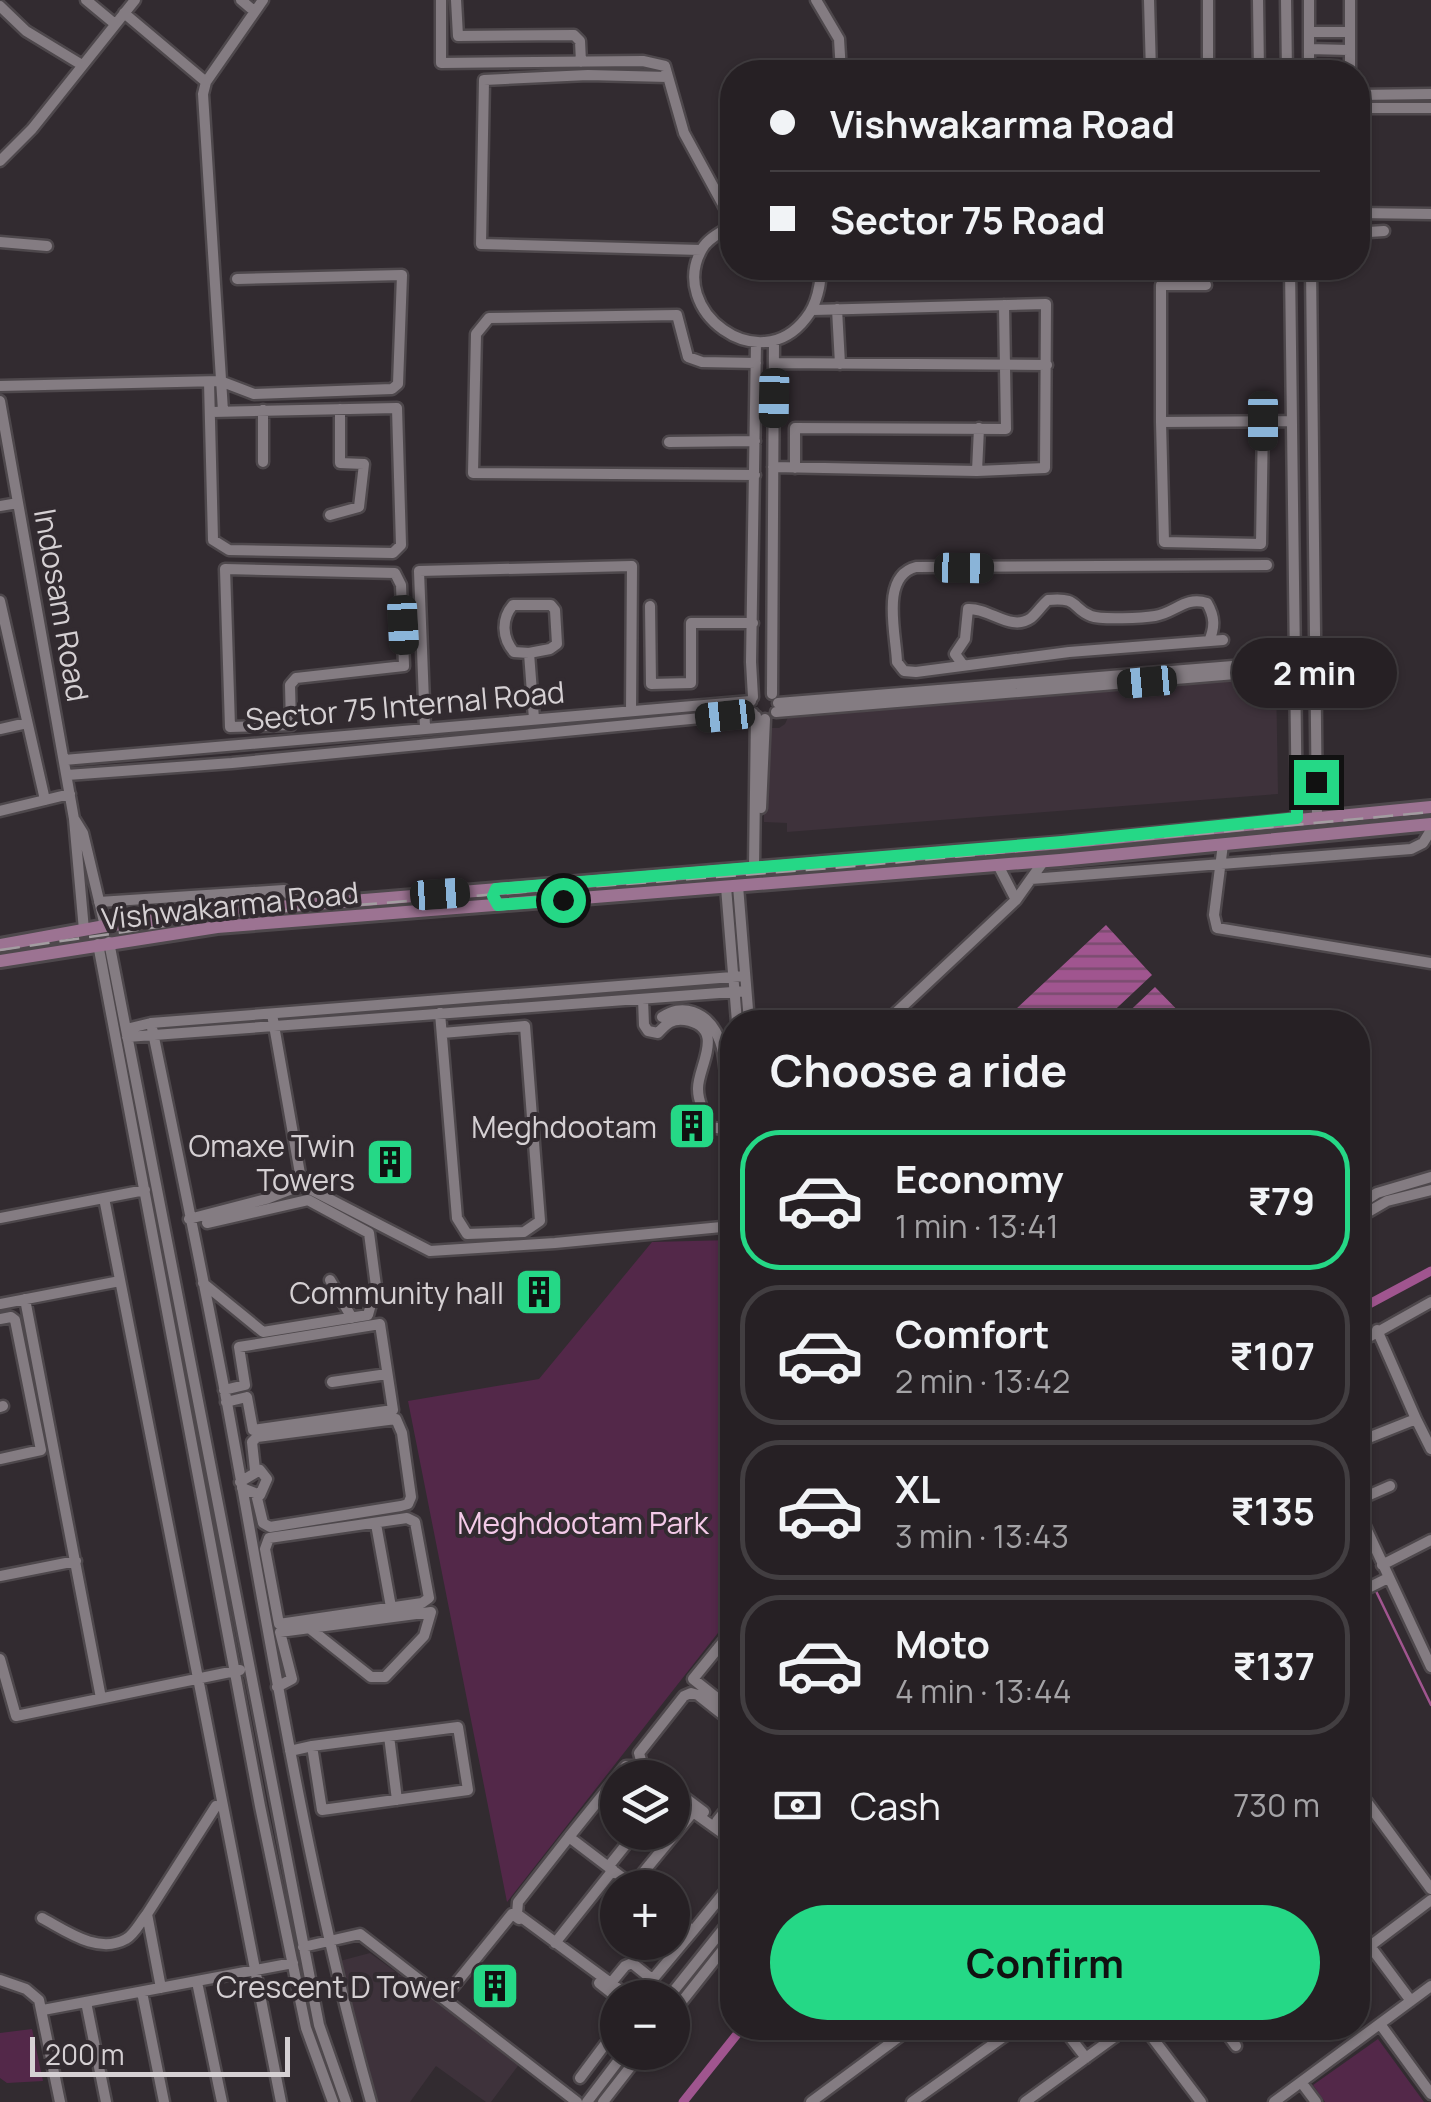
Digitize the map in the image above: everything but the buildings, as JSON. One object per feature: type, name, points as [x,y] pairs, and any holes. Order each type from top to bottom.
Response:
[{"type":"main road","name":"Vishwakarma Road","points":[[0,945],[105,926],[300,906],[1431,807]]},
{"type":"main road","name":"Vishwakarma Road","points":[[0,960],[218,927],[1043,862],[1431,827]]},
{"type":"main road","points":[[496,889],[493,896],[498,905]]},
{"type":"main road","points":[[462,892],[467,898],[466,908]]},
{"type":"street","points":[[86,0],[115,24]]},
{"type":"street","points":[[0,161],[32,129],[135,0]]},
{"type":"street","points":[[241,0],[254,11]]},
{"type":"street","points":[[217,411],[397,408],[401,546],[393,552],[229,550],[213,540],[217,411],[212,211],[203,108],[206,82],[263,0]]},
{"type":"street","points":[[442,0],[441,63],[666,66],[684,133],[720,200]]},
{"type":"street","points":[[456,0],[458,36],[574,36],[580,40],[581,62]]},
{"type":"street","points":[[816,0],[839,39],[841,60]]},
{"type":"street","points":[[1149,0],[1150,60]]},
{"type":"street","points":[[1208,0],[1208,60]]},
{"type":"street","points":[[1258,0],[1259,60]]},
{"type":"street","points":[[1286,0],[1288,60]]},
{"type":"street","points":[[1308,0],[1309,60]]},
{"type":"street","points":[[1349,60],[1350,0]]},
{"type":"street","points":[[0,6],[26,31],[82,64]]},
{"type":"street","points":[[124,13],[206,82]]},
{"type":"street","points":[[1309,32],[1349,32]]},
{"type":"street","points":[[1309,49],[1349,50]]},
{"type":"street","points":[[668,77],[588,75],[484,80],[480,244],[701,250]]},
{"type":"street","points":[[1370,95],[1431,94]]},
{"type":"street","points":[[1370,108],[1431,108]]},
{"type":"street","points":[[1370,213],[1431,214]]},
{"type":"street","points":[[720,232],[701,250],[696,282],[702,309],[728,336],[756,344],[796,332],[813,310],[818,280]]},
{"type":"street","points":[[1370,232],[1384,232]]},
{"type":"street","points":[[0,242],[47,246]]},
{"type":"street","points":[[0,386],[215,382],[254,394],[392,389],[398,384],[402,275],[236,279]]},
{"type":"street","points":[[1290,280],[1297,818]]},
{"type":"street","points":[[1311,280],[1317,816]]},
{"type":"street","points":[[1206,285],[1161,284],[1164,542],[1261,544],[1263,421]]},
{"type":"street","points":[[774,467],[977,472],[1046,468],[1046,304],[813,310]]},
{"type":"street","points":[[795,468],[795,428],[1006,428],[1004,305]]},
{"type":"street","points":[[837,309],[840,364]]},
{"type":"street","points":[[754,474],[473,473],[476,334],[489,318],[676,314],[688,357],[702,362],[756,363]]},
{"type":"street","points":[[757,867],[773,531],[774,340]]},
{"type":"street","points":[[756,344],[752,622],[763,707]]},
{"type":"street","points":[[775,363],[1047,365]]},
{"type":"street","name":"Indosam Road","points":[[0,400],[74,819],[84,930]]},
{"type":"street","points":[[330,515],[359,507],[364,464],[340,462],[340,409]]},
{"type":"street","points":[[263,410],[263,462]]},
{"type":"street","points":[[1161,422],[1292,422]]},
{"type":"street","points":[[977,472],[978,428]]},
{"type":"street","points":[[669,442],[755,441]]},
{"type":"street","points":[[0,506],[18,503]]},
{"type":"street","points":[[754,531],[773,531]]},
{"type":"street","points":[[1223,640],[1069,652],[916,672],[904,670],[897,662],[893,586],[907,569],[1268,565]]},
{"type":"street","points":[[425,728],[419,572],[632,566],[631,710]]},
{"type":"street","points":[[292,726],[230,727],[225,569],[395,573],[401,585],[404,666],[296,678],[290,685],[293,740]]},
{"type":"street","points":[[963,665],[955,654],[956,647],[965,639],[968,609],[983,608],[1019,624],[1033,617],[1048,600],[1072,601],[1094,616],[1158,616],[1184,602],[1199,600],[1207,603],[1212,612],[1214,627],[1209,641]]},
{"type":"street","points":[[0,601],[5,646],[28,722],[45,800]]},
{"type":"street","points":[[513,605],[551,606],[555,610],[557,644],[528,653],[514,652],[509,646],[504,635],[506,614],[513,605]]},
{"type":"street","points":[[650,606],[650,684],[691,683]]},
{"type":"street","points":[[692,706],[691,624],[752,622]]},
{"type":"street","points":[[1069,652],[1072,677]]},
{"type":"street","points":[[528,653],[534,719]]},
{"type":"street","points":[[763,707],[1072,677],[1295,665]]},
{"type":"street","points":[[763,707],[1295,665]]},
{"type":"street","name":"Sector 75 Internal Road","points":[[64,760],[631,710],[763,707]]},
{"type":"street","name":"Sector 75 Internal Road","points":[[67,775],[232,763],[763,707]]},
{"type":"street","points":[[0,729],[28,722]]},
{"type":"street","points":[[1297,782],[1316,782]]},
{"type":"street","points":[[0,810],[70,794]]},
{"type":"street","name":"Indosam Road","points":[[74,819],[83,833],[105,926]]},
{"type":"street","points":[[1030,879],[1412,850],[1422,843],[1431,827]]},
{"type":"street","points":[[1223,844],[1214,915],[1217,928],[1431,962]]},
{"type":"street","points":[[1089,857],[1091,876]]},
{"type":"street","points":[[899,1010],[1016,900],[1043,862]]},
{"type":"street","points":[[998,865],[1016,900]]},
{"type":"street","points":[[732,886],[738,1010]]},
{"type":"street","points":[[99,902],[284,890],[300,906]]},
{"type":"street","points":[[104,943],[127,1033],[319,2025],[346,2102]]},
{"type":"street","points":[[104,943],[235,1671],[306,2028],[333,2102]]},
{"type":"street","points":[[127,1033],[151,1023],[440,1014],[739,976]]},
{"type":"street","points":[[127,1033],[154,1036],[273,1020],[538,1000],[658,998],[740,991]]},
{"type":"street","points":[[740,991],[746,1010]]},
{"type":"street","points":[[643,998],[644,1025],[651,1033],[661,1031],[658,998]]},
{"type":"street","points":[[662,1019],[683,1010],[709,1022],[720,1038]]},
{"type":"street","points":[[440,1014],[457,1218],[468,1234],[524,1232],[540,1220],[525,1026],[442,1033]]},
{"type":"street","points":[[645,1018],[650,1014],[684,1020],[700,1028],[708,1045],[699,1079],[699,1100],[712,1126],[720,1128]]},
{"type":"street","points":[[273,1020],[302,1185]]},
{"type":"street","points":[[151,1023],[290,1751],[342,1999],[371,2102]]},
{"type":"street","points":[[704,1068],[720,1070]]},
{"type":"street","points":[[1370,1198],[1431,1177]]},
{"type":"street","points":[[189,1218],[266,1199],[302,1185],[430,1251],[720,1227]]},
{"type":"street","points":[[0,1218],[146,1190]]},
{"type":"street","points":[[1370,1211],[1387,1201],[1431,1190]]},
{"type":"street","points":[[104,1198],[281,2102]]},
{"type":"street","points":[[203,1282],[264,1332],[368,1316],[376,1286],[369,1233],[308,1200],[207,1223]]},
{"type":"street","points":[[330,1280],[352,1318]]},
{"type":"street","points":[[0,1304],[120,1281]]},
{"type":"street","points":[[25,1299],[101,1698]]},
{"type":"street","points":[[1370,1335],[1431,1302]]},
{"type":"street","points":[[0,1319],[15,1320],[41,1450]]},
{"type":"street","points":[[380,1324],[393,1410],[253,1430],[246,1391],[239,1346],[380,1324]]},
{"type":"street","points":[[1377,1330],[1431,1449]]},
{"type":"street","points":[[332,1382],[388,1374]]},
{"type":"street","points":[[225,1396],[246,1391]]},
{"type":"street","points":[[396,1419],[402,1433],[411,1497],[408,1504],[401,1506],[270,1527],[264,1524],[256,1494],[241,1485],[255,1470],[252,1442],[257,1437],[396,1419]]},
{"type":"street","points":[[1370,1437],[1416,1419]]},
{"type":"street","points":[[0,1459],[54,1448]]},
{"type":"street","points":[[255,1470],[268,1479],[264,1492],[256,1494]]},
{"type":"street","points":[[1370,1495],[1390,1486]]},
{"type":"street","points":[[407,1518],[415,1522],[428,1598],[422,1603],[279,1624],[265,1549],[269,1538],[376,1524],[407,1518]]},
{"type":"street","points":[[376,1524],[391,1607]]},
{"type":"street","points":[[1370,1538],[1385,1579],[1431,1667]]},
{"type":"street","points":[[1382,1565],[1431,1540]]},
{"type":"street","points":[[0,1576],[76,1561]]},
{"type":"street","points":[[257,1574],[270,1572]]},
{"type":"street","points":[[1370,1586],[1385,1579]]},
{"type":"street","points":[[260,1595],[275,1592]]},
{"type":"street","points":[[277,1687],[292,1679],[280,1632],[308,1627],[431,1612],[424,1636],[385,1677],[370,1677],[308,1627]]},
{"type":"street","points":[[241,1633],[267,1630]]},
{"type":"street","points":[[720,1646],[693,1679],[720,1700]]},
{"type":"street","points":[[0,1659],[14,1716],[248,1669]]},
{"type":"street","points":[[641,1760],[639,1752],[684,1696],[698,1695],[720,1712]]},
{"type":"street","points":[[290,1751],[312,1746],[458,1727],[468,1790],[322,1810],[312,1746]]},
{"type":"street","points":[[389,1736],[397,1800]]},
{"type":"street","points":[[599,1800],[516,1908],[518,1914],[606,1980]]},
{"type":"street","points":[[690,1802],[720,1826]]},
{"type":"street","points":[[42,1918],[90,1942],[103,1944],[126,1939],[147,1914],[216,1806]]},
{"type":"street","points":[[1370,1806],[1431,1889]]},
{"type":"street","points":[[647,1870],[693,1812],[720,1829]]},
{"type":"street","points":[[716,1822],[720,1817]]},
{"type":"street","points":[[569,1837],[610,1869]]},
{"type":"street","points":[[556,1943],[623,1850]]},
{"type":"street","points":[[614,1980],[625,1966],[632,1964],[653,1980],[720,1898]]},
{"type":"street","points":[[1411,2001],[1370,1946],[1431,1900]]},
{"type":"street","points":[[147,1914],[161,1988]]},
{"type":"street","points":[[453,1987],[512,1914],[600,1984]]},
{"type":"street","points":[[692,1932],[714,1941]]},
{"type":"street","points":[[692,1932],[706,1951]]},
{"type":"street","points":[[683,1980],[720,1933]]},
{"type":"street","points":[[303,1946],[360,1934],[577,2102]]},
{"type":"street","points":[[690,1991],[720,1953]]},
{"type":"street","points":[[43,2010],[293,1963]]},
{"type":"street","points":[[0,1980],[33,1994],[43,2010],[60,2102]]},
{"type":"street","points":[[197,1982],[222,2102]]},
{"type":"street","points":[[1370,2031],[1431,1986]]},
{"type":"street","points":[[142,1992],[164,2102]]},
{"type":"street","points":[[86,2002],[106,2102]]},
{"type":"street","points":[[1380,2024],[1431,2094]]},
{"type":"street","points":[[811,2102],[892,2040]]},
{"type":"street","points":[[912,2102],[999,2040]]},
{"type":"street","points":[[1073,2040],[1086,2058]]},
{"type":"street","points":[[1024,2102],[1111,2040]]},
{"type":"street","points":[[1155,2040],[1201,2102]]},
{"type":"street","points":[[1232,2040],[1236,2046]]},
{"type":"street","points":[[1274,2102],[1358,2040]]},
{"type":"street","points":[[580,2078],[600,2051]]},
{"type":"street","points":[[587,2102],[611,2070]]},
{"type":"street","points":[[602,2102],[628,2070]]},
{"type":"street","points":[[1301,2082],[1316,2102]]},
{"type":"shaded area","points":[[1276,674],[1278,794],[787,832],[787,823],[764,822],[763,728],[779,728],[789,715]]},
{"type":"shaded area","points":[[1106,925],[1152,975],[1115,1010],[1015,1010]]},
{"type":"shaded area","points":[[1155,987],[1177,1010],[1131,1010]]},
{"type":"shaded area","points":[[370,1953],[520,2063],[491,2102],[436,2066],[410,2102],[375,2102],[336,1962]]},
{"type":"green space","name":"Meghdootam Park","points":[[720,1240],[720,1630],[618,1760],[600,1760],[600,1783],[507,1902],[408,1401],[539,1379],[652,1242]]},
{"type":"green space","points":[[32,2029],[43,2081],[7,2083],[0,2078],[0,2033]]},
{"type":"green space","points":[[1378,2039],[1424,2102],[1325,2102],[1313,2085]]},
{"type":"waterway","points":[[1370,1304],[1431,1271]]},
{"type":"waterway","points":[[1370,1578],[1372,1582]]},
{"type":"waterway","points":[[1375,1589],[1431,1705]]},
{"type":"waterway","points":[[683,2102],[732,2040]]},
{"type":"railway","points":[[0,950],[254,913],[857,866],[1431,812]]},
{"type":"place","name":"Meghdootam","points":[[692,1126]]},
{"type":"place","name":"Omaxe Twin Towers","points":[[390,1162]]},
{"type":"place","name":"Community hall","points":[[539,1292]]},
{"type":"place","name":"Crescent D Tower","points":[[495,1986]]},
{"type":"route","points":[[563,900],[498,905],[493,896],[496,889],[1062,842],[1297,818],[1297,782],[1316,782]]}]
